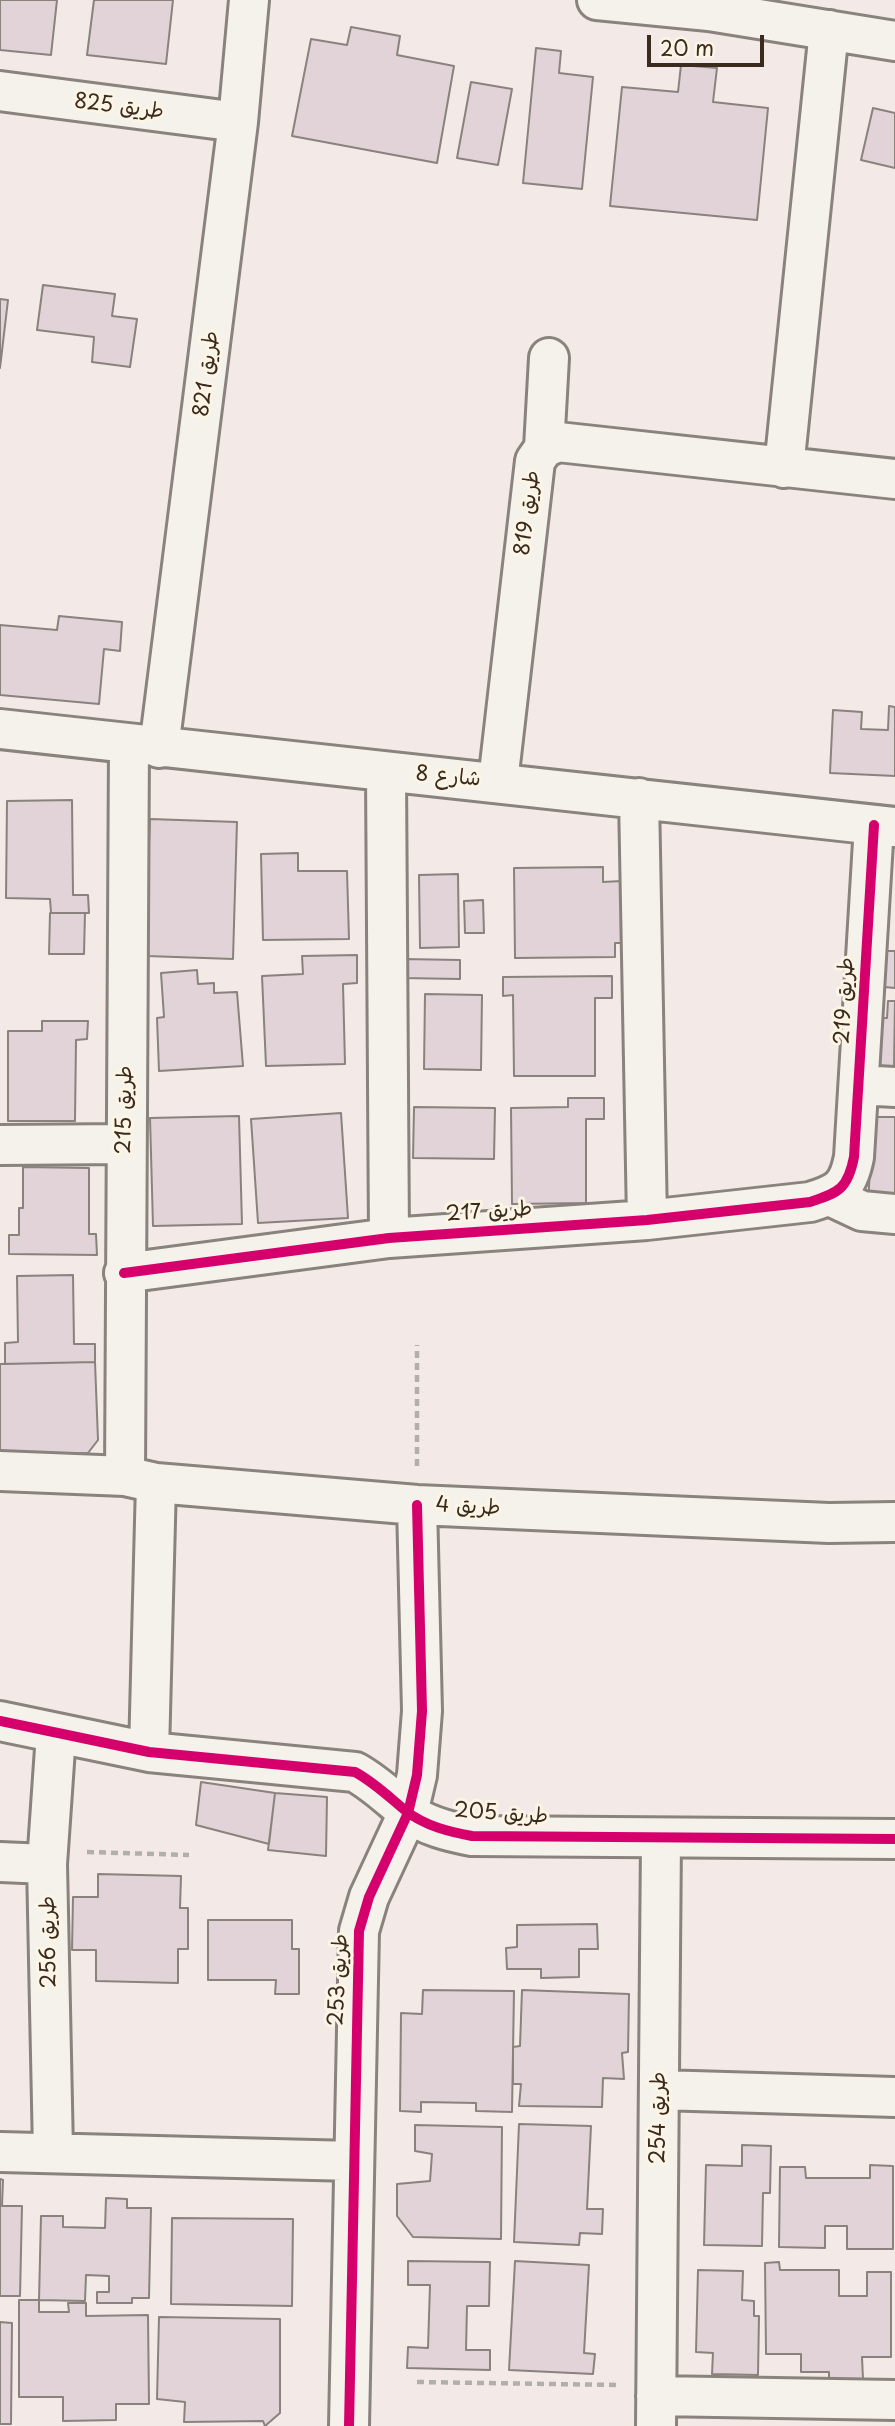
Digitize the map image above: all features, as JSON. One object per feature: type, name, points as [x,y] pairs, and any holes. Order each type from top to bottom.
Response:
[{"type":"street","name":"طريق 821","points":[[144,746],[239,122],[249,0]]},
{"type":"street","points":[[597,0],[712,6],[895,41]]},
{"type":"street","points":[[784,468],[829,30]]},
{"type":"street","name":"طريق 825","points":[[0,91],[239,122]]},
{"type":"street","points":[[544,448],[549,358]]},
{"type":"street","name":"طريق 819","points":[[498,782],[534,461],[544,448],[558,442],[895,479]]},
{"type":"street","name":"شارع 8","points":[[0,729],[884,826]]},
{"type":"street","name":"طريق 215","points":[[144,746],[124,1144],[124,1273],[140,1479],[149,1752]]},
{"type":"street","points":[[386,772],[389,1238]]},
{"type":"street","points":[[639,798],[647,1220]]},
{"type":"street","name":"طريق 219","points":[[840,1187],[877,1086],[884,826]]},
{"type":"street","points":[[0,1145],[124,1144]]},
{"type":"street","points":[[840,1187],[862,1211],[895,1214]]},
{"type":"street","name":"طريق 217","points":[[124,1273],[389,1238],[647,1220],[810,1202],[840,1187]]},
{"type":"street","name":"طريق 4","points":[[0,1471],[140,1479],[417,1505],[828,1523],[895,1521]]},
{"type":"street","name":"طريق 253","points":[[349,2426],[359,1931],[369,1897],[408,1813],[417,1775],[422,1711],[417,1505]]},
{"type":"street","name":"طريق 205","points":[[0,1721],[149,1752],[355,1772],[376,1783],[408,1813],[450,1832],[472,1836],[895,1839]]},
{"type":"street","name":"طريق 256","points":[[53,2151],[48,1858],[56,1734]]},
{"type":"street","name":"طريق 254","points":[[657,2403],[662,1839]]},
{"type":"street","points":[[0,1862],[48,1858]]},
{"type":"street","points":[[659,2090],[895,2097]]},
{"type":"street","points":[[0,2152],[53,2151],[353,2161]]},
{"type":"street","points":[[657,2403],[895,2400]]},
{"type":"path","points":[[417,1345],[417,1505]]},
{"type":"path","points":[[48,1858],[189,1854]]},
{"type":"path","points":[[417,2382],[657,2403]]},
{"type":"building","points":[[0,0],[57,0],[51,55],[0,50]]},
{"type":"building","points":[[94,0],[173,0],[166,64],[87,55]]},
{"type":"building","points":[[351,27],[400,36],[397,55],[454,66],[437,163],[292,136],[311,39],[347,45]]},
{"type":"building","points":[[536,48],[561,51],[559,73],[593,77],[582,189],[523,183]]},
{"type":"building","points":[[681,65],[717,68],[713,102],[768,108],[757,220],[610,206],[622,87],[678,92]]},
{"type":"building","points":[[471,82],[512,89],[498,165],[457,158]]},
{"type":"building","points":[[873,108],[895,113],[895,168],[861,160]]},
{"type":"building","points":[[43,285],[115,294],[112,316],[137,319],[130,367],[92,362],[94,337],[37,330]]},
{"type":"building","points":[[0,299],[8,300],[0,368]]},
{"type":"building","points":[[59,616],[122,622],[120,651],[104,649],[99,704],[0,695],[0,625],[57,630]]},
{"type":"building","points":[[889,706],[895,707],[895,776],[830,773],[833,710],[862,712],[861,729],[888,730]]},
{"type":"building","points":[[72,800],[73,895],[88,895],[89,913],[51,913],[50,899],[6,898],[7,801]]},
{"type":"building","points":[[150,819],[237,822],[233,959],[147,956],[148,933],[136,933],[139,844],[149,844]]},
{"type":"building","points":[[298,853],[298,871],[347,871],[349,939],[263,940],[261,854]]},
{"type":"building","points":[[603,867],[603,882],[621,881],[621,943],[615,943],[615,957],[515,958],[514,868]]},
{"type":"building","points":[[458,874],[459,947],[420,948],[419,875]]},
{"type":"building","points":[[483,900],[484,933],[465,933],[464,901]]},
{"type":"building","points":[[50,913],[85,913],[84,954],[49,954]]},
{"type":"building","points":[[886,951],[895,951],[895,988],[884,987]]},
{"type":"building","points":[[357,955],[357,983],[343,984],[345,1064],[266,1066],[262,976],[303,974],[302,956]]},
{"type":"building","points":[[403,959],[460,960],[460,979],[402,978]]},
{"type":"building","points":[[197,970],[198,984],[214,983],[214,993],[237,992],[243,1066],[159,1071],[157,1018],[164,1017],[161,973]]},
{"type":"building","points":[[612,976],[612,998],[595,998],[595,1076],[514,1076],[513,995],[503,996],[503,977]]},
{"type":"building","points":[[425,994],[482,995],[481,1070],[424,1069]]},
{"type":"building","points":[[888,1001],[895,1001],[894,1067],[878,1066],[880,1018],[887,1018]]},
{"type":"building","points":[[42,1021],[88,1021],[87,1039],[76,1040],[75,1121],[8,1121],[8,1031],[42,1031]]},
{"type":"building","points":[[568,1098],[604,1098],[604,1119],[586,1119],[586,1203],[512,1204],[511,1108],[568,1107]]},
{"type":"building","points":[[414,1107],[495,1108],[494,1159],[413,1158]]},
{"type":"building","points":[[341,1113],[348,1218],[258,1223],[251,1119]]},
{"type":"building","points":[[239,1116],[242,1224],[153,1226],[150,1118]]},
{"type":"building","points":[[872,1117],[895,1117],[895,1211],[868,1210]]},
{"type":"building","points":[[23,1167],[89,1168],[89,1234],[96,1234],[97,1255],[9,1254],[9,1235],[19,1235],[19,1208],[23,1208]]},
{"type":"building","points":[[73,1275],[74,1344],[95,1344],[95,1362],[5,1364],[5,1343],[18,1342],[17,1276]]},
{"type":"building","points":[[95,1362],[98,1440],[88,1453],[0,1456],[0,1364]]},
{"type":"building","points":[[201,1782],[275,1793],[269,1844],[196,1825]]},
{"type":"building","points":[[275,1793],[327,1797],[326,1856],[268,1850]]},
{"type":"building","points":[[98,1874],[181,1876],[180,1908],[188,1908],[188,1949],[178,1949],[178,1983],[96,1981],[96,1950],[72,1950],[73,1897],[98,1897]]},
{"type":"building","points":[[208,1920],[292,1920],[292,1949],[299,1949],[299,1994],[275,1994],[276,1980],[208,1980]]},
{"type":"building","points":[[597,1924],[598,1949],[579,1949],[579,1977],[541,1978],[541,1969],[507,1969],[506,1948],[517,1947],[517,1925]]},
{"type":"building","points":[[423,1990],[514,1991],[512,2112],[476,2111],[476,2103],[421,2102],[421,2112],[400,2111],[401,2013],[422,2014]]},
{"type":"building","points":[[522,1990],[629,1994],[628,2052],[622,2053],[624,2079],[603,2078],[602,2107],[519,2106],[521,2084],[513,2084],[513,2047],[520,2046]]},
{"type":"building","points":[[519,2124],[591,2126],[587,2209],[603,2209],[602,2234],[580,2233],[579,2245],[514,2242]]},
{"type":"building","points":[[415,2125],[502,2127],[501,2239],[413,2237],[397,2216],[397,2184],[430,2181],[432,2154],[415,2151]]},
{"type":"building","points":[[742,2145],[771,2146],[770,2193],[763,2193],[762,2246],[704,2245],[706,2165],[742,2166]]},
{"type":"building","points":[[870,2165],[893,2166],[893,2249],[847,2249],[847,2226],[825,2226],[825,2248],[779,2247],[780,2167],[805,2167],[806,2178],[870,2178]]},
{"type":"building","points":[[0,2179],[3,2180],[2,2206],[22,2206],[20,2296],[0,2296]]},
{"type":"building","points":[[106,2198],[127,2199],[127,2208],[151,2208],[149,2298],[132,2298],[132,2303],[97,2303],[97,2292],[109,2292],[109,2276],[86,2275],[85,2301],[39,2300],[41,2216],[63,2216],[63,2227],[105,2228]]},
{"type":"building","points":[[172,2218],[293,2219],[292,2306],[171,2304]]},
{"type":"building","points":[[408,2261],[490,2262],[489,2306],[467,2306],[466,2350],[490,2350],[490,2370],[407,2368],[408,2347],[428,2348],[430,2285],[408,2285]]},
{"type":"building","points":[[515,2261],[589,2265],[584,2353],[595,2354],[593,2374],[509,2370]]},
{"type":"building","points":[[779,2262],[780,2270],[839,2270],[839,2296],[867,2296],[867,2272],[891,2272],[891,2357],[862,2357],[863,2379],[829,2379],[829,2372],[801,2372],[801,2354],[766,2354],[765,2263]]},
{"type":"building","points":[[698,2270],[743,2271],[742,2300],[754,2301],[754,2316],[759,2316],[758,2375],[712,2374],[713,2353],[696,2352]]},
{"type":"building","points":[[19,2300],[39,2300],[39,2312],[69,2312],[68,2303],[86,2303],[86,2316],[148,2315],[149,2404],[116,2404],[116,2420],[63,2421],[63,2397],[19,2397]]},
{"type":"building","points":[[159,2317],[280,2319],[280,2413],[265,2426],[263,2421],[184,2422],[185,2402],[157,2399]]},
{"type":"building","points":[[0,2322],[12,2323],[11,2424],[0,2424]]},
{"type":"cycle path","points":[[124,1273],[389,1238],[647,1220],[810,1202],[835,1192],[849,1176],[854,1157],[874,825]]},
{"type":"cycle path","points":[[349,2426],[359,1931],[369,1897],[408,1813],[417,1775],[422,1711],[417,1505]]},
{"type":"cycle path","points":[[0,1721],[149,1752],[355,1772],[421,1821],[472,1836],[895,1839]]}]
